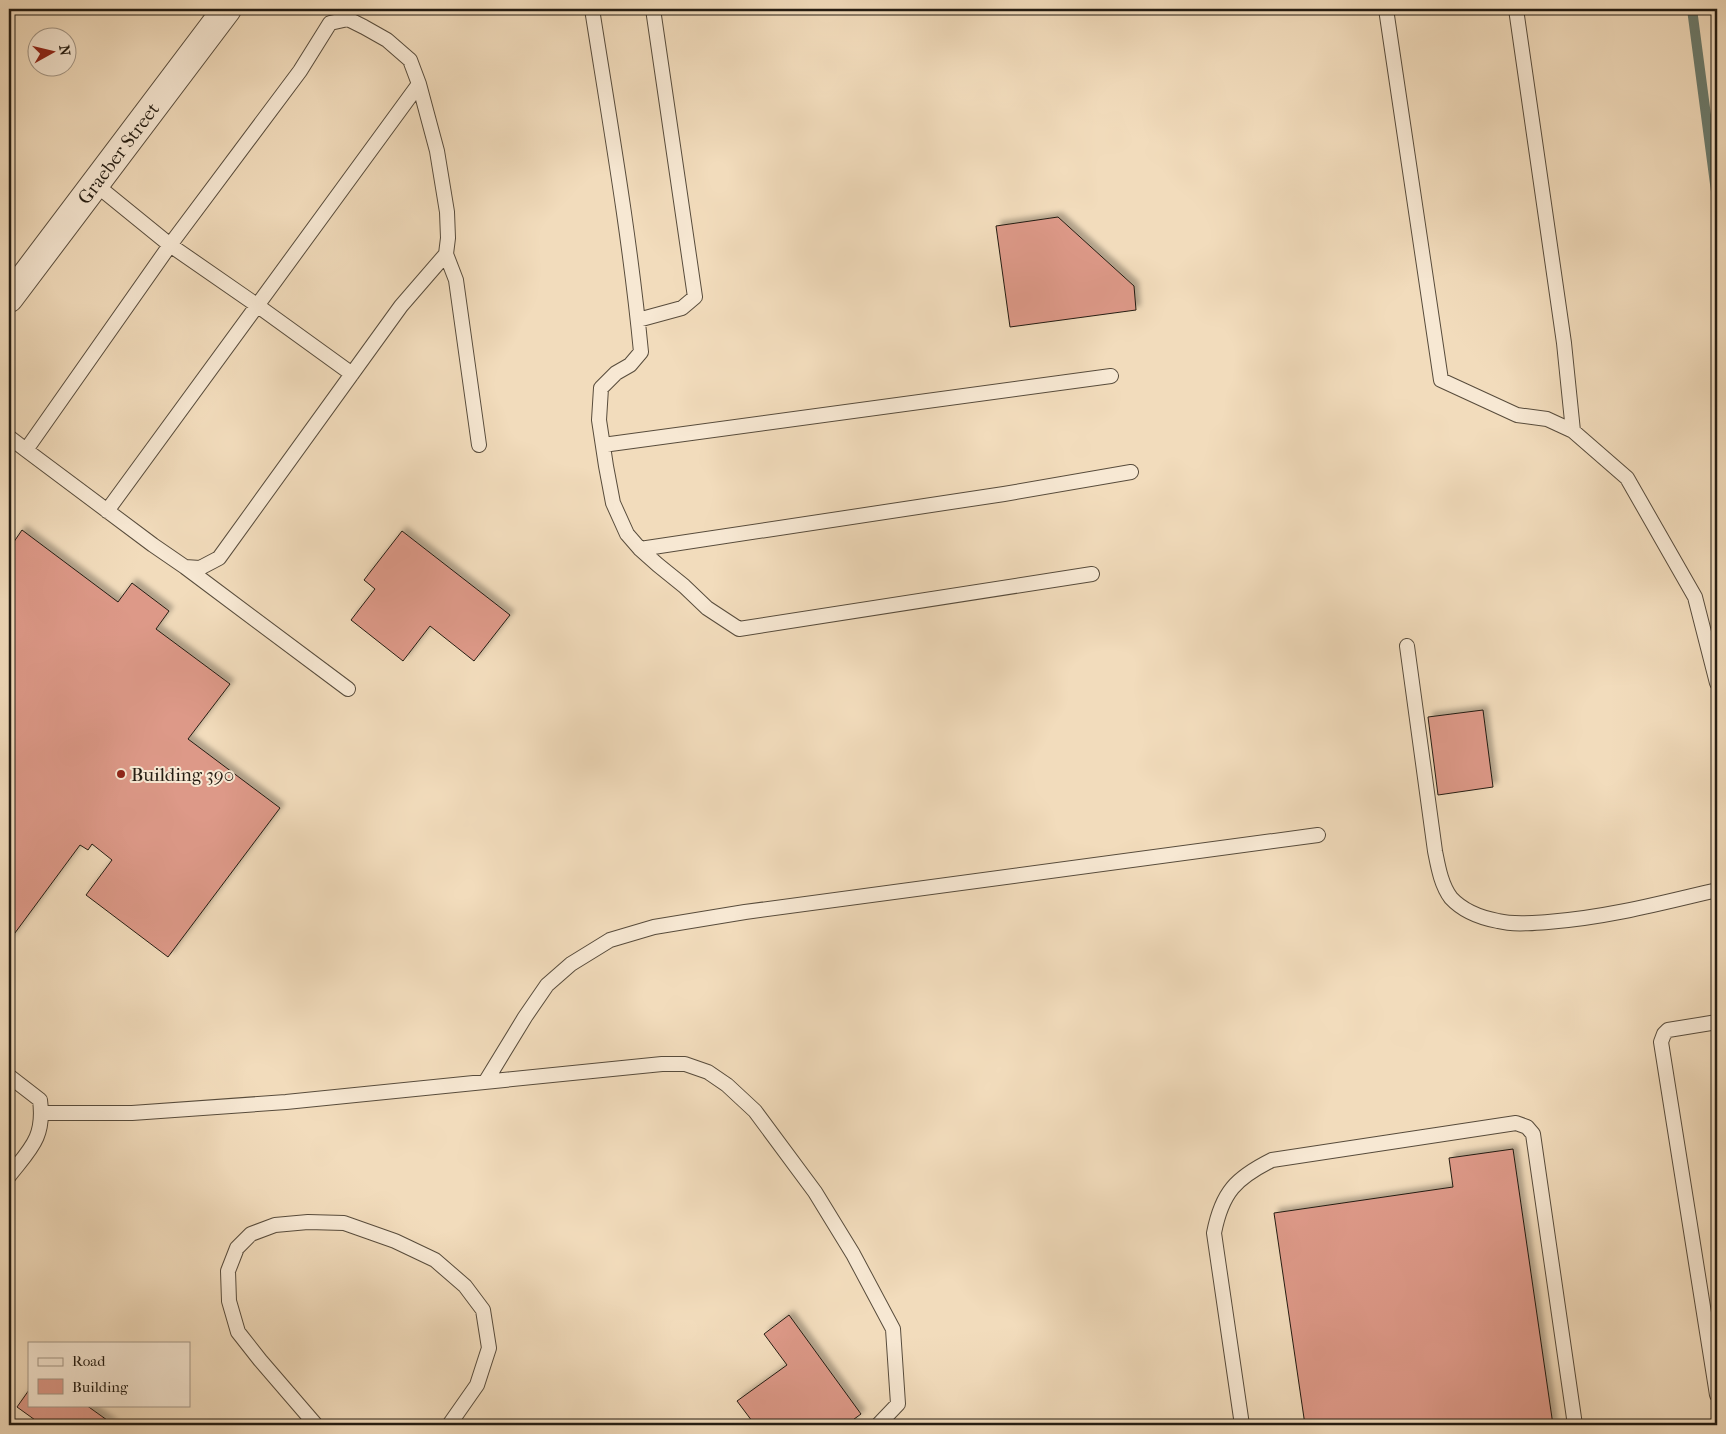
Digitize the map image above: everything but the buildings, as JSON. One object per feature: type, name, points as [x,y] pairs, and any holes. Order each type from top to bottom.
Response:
[{"type":"street","name":"Graeber Street","points":[[9,298],[227,9]]},
{"type":"lane","points":[[592,9],[614,148],[641,352],[630,365],[616,373],[601,388],[599,420],[614,503],[627,534],[640,549],[707,608],[739,629],[1092,574]]},
{"type":"lane","points":[[638,320],[682,308],[695,297],[653,9]]},
{"type":"lane","points":[[1386,9],[1441,380],[1518,415],[1547,419],[1573,431],[1627,478],[1695,597],[1717,683]]},
{"type":"lane","points":[[1516,9],[1564,343],[1573,431]]},
{"type":"lane","points":[[26,450],[170,245],[300,70],[330,23],[348,19],[387,40],[410,60],[419,84],[436,151],[447,212],[448,238],[446,254],[456,280],[480,445]]},
{"type":"lane","points":[[107,511],[419,84]]},
{"type":"lane","points":[[95,184],[170,245],[352,374]]},
{"type":"lane","points":[[185,567],[200,568],[219,558],[401,306],[446,254]]},
{"type":"lane","points":[[603,445],[1111,376]]},
{"type":"lane","points":[[10,441],[26,450],[348,688]]},
{"type":"lane","points":[[640,549],[1004,494],[1131,472]]},
{"type":"lane","points":[[1407,646],[1435,851],[1441,878],[1451,898],[1472,914],[1499,922],[1527,924],[1569,921],[1620,912],[1717,890]]},
{"type":"lane","points":[[486,1081],[547,985],[571,964],[610,940],[654,927],[754,911],[1318,835]]},
{"type":"lane","points":[[1717,1022],[1668,1030],[1664,1034],[1662,1042],[1717,1395]]},
{"type":"lane","points":[[42,1113],[132,1113],[257,1104],[670,1064],[685,1064],[708,1072],[727,1085],[755,1111],[815,1192],[853,1254],[893,1329],[898,1404],[878,1425]]},
{"type":"lane","points":[[9,1076],[40,1100],[42,1113],[41,1127],[36,1143],[9,1176]]},
{"type":"lane","points":[[1242,1425],[1214,1233],[1218,1214],[1226,1197],[1236,1183],[1251,1170],[1272,1160],[1516,1124],[1526,1126],[1533,1134],[1575,1425]]},
{"type":"lane","points":[[316,1425],[238,1332],[229,1301],[228,1271],[237,1248],[251,1234],[275,1225],[308,1222],[344,1223],[396,1241],[435,1260],[465,1286],[483,1310],[489,1348],[477,1385],[450,1425]]},
{"type":"waterway","points":[[1692,9],[1717,199]]},
{"type":"place","name":"Building 390","points":[[121,774]]}]
